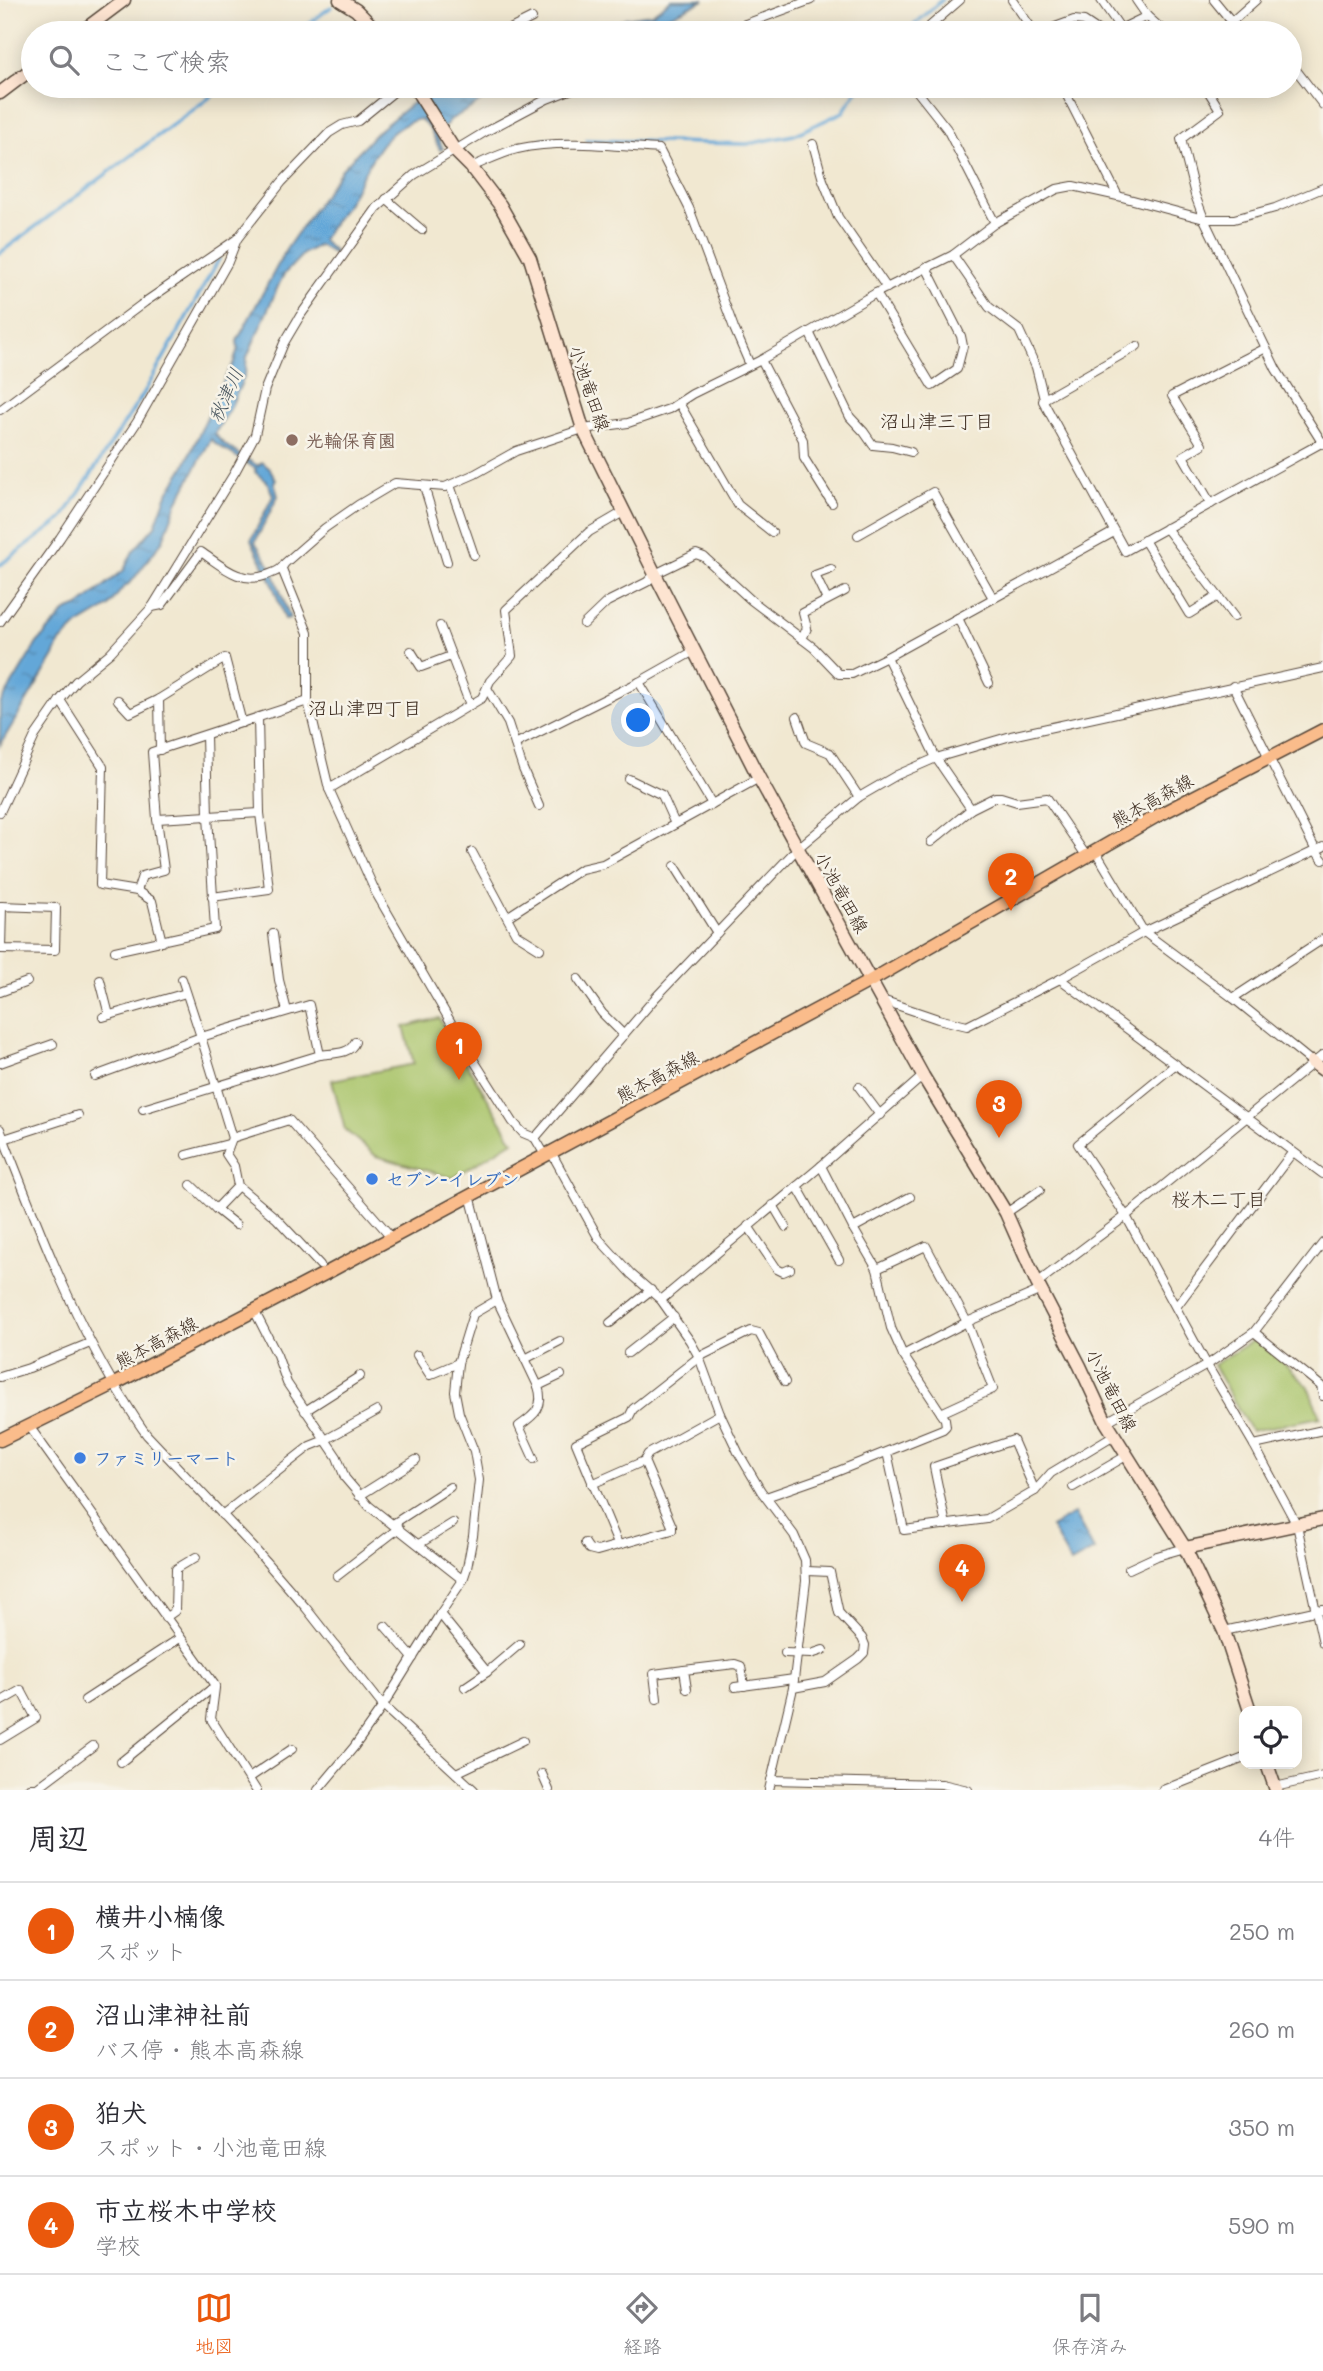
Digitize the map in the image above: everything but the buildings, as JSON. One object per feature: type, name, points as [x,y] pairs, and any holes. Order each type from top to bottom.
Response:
[{"type":"main road","points":[[96,21],[124,0]]},
{"type":"main road","points":[[340,0],[369,21]]},
{"type":"main road","points":[[0,93],[21,77]]},
{"type":"main road","name":"小池竜田線","points":[[422,98],[455,151],[500,205],[530,258],[583,429],[759,778],[923,1076],[1006,1213],[1039,1287],[1106,1422],[1185,1548],[1224,1631],[1248,1706]]},
{"type":"main road","name":"熊本高森線","points":[[0,1440],[114,1384],[548,1154],[870,981],[1155,817],[1323,730]]},
{"type":"main road","points":[[1185,1548],[1323,1519]]},
{"type":"main road","points":[[1270,1769],[1276,1788]]},
{"type":"street","points":[[754,21],[811,0]]},
{"type":"street","points":[[936,21],[960,0]]},
{"type":"street","points":[[1012,0],[1028,21]]},
{"type":"street","points":[[1101,0],[1115,21]]},
{"type":"street","points":[[1136,0],[1147,16],[1156,21]]},
{"type":"street","points":[[1214,0],[1231,21]]},
{"type":"street","points":[[1233,21],[1256,0]]},
{"type":"street","points":[[1137,21],[1147,16]]},
{"type":"street","points":[[525,21],[531,18]]},
{"type":"street","points":[[1302,78],[1323,105]]},
{"type":"street","points":[[0,622],[137,422],[228,262],[237,239],[282,182],[329,132],[358,121],[386,98]]},
{"type":"street","points":[[0,812],[35,736],[60,700],[76,681],[110,653],[152,607],[255,435],[265,389],[284,343],[300,316],[377,208],[414,175],[485,132],[550,98]]},
{"type":"street","points":[[922,98],[947,129],[995,223]]},
{"type":"street","points":[[1068,98],[1118,196]]},
{"type":"street","points":[[953,255],[989,307],[1018,330],[1036,367],[1043,401],[1125,551],[1323,443],[1276,369],[1195,195],[1181,139],[1220,110],[1212,98]]},
{"type":"street","points":[[813,144],[823,180],[838,217],[887,288]]},
{"type":"street","points":[[471,167],[516,149],[539,146],[588,145],[659,149],[689,208],[750,365]]},
{"type":"street","points":[[152,607],[162,605],[201,552],[241,578],[257,578],[282,569],[285,563],[325,528],[396,483],[445,487],[516,451],[583,429],[628,423],[669,409],[761,360],[876,293],[953,255],[995,223],[1057,189],[1073,186],[1204,219],[1234,219],[1265,211],[1323,188]]},
{"type":"street","points":[[386,199],[422,230]]},
{"type":"street","points":[[0,410],[145,302],[237,239]]},
{"type":"street","points":[[876,293],[932,386],[957,369],[963,346],[961,336],[926,267]]},
{"type":"street","points":[[809,332],[850,416],[873,445],[911,452]]},
{"type":"street","points":[[1044,400],[1137,346]]},
{"type":"street","points":[[1211,504],[1183,456],[1202,445],[1172,396],[1266,348]]},
{"type":"street","points":[[761,360],[803,440],[804,458],[832,503]]},
{"type":"street","points":[[679,402],[738,505],[772,532]]},
{"type":"street","points":[[450,485],[474,555]]},
{"type":"street","points":[[424,486],[446,562]]},
{"type":"street","points":[[858,535],[933,492],[993,598]]},
{"type":"street","points":[[330,789],[482,698],[512,656],[506,610],[589,532],[625,511]]},
{"type":"street","points":[[1166,528],[1234,617]]},
{"type":"street","points":[[584,624],[607,602],[696,554],[704,557],[751,600],[802,639],[839,674],[852,674],[1114,533]]},
{"type":"street","points":[[1144,540],[1189,614],[1218,596]]},
{"type":"street","points":[[282,569],[308,633],[308,701],[330,789],[376,893],[464,1045],[513,1122],[523,1133],[535,1138],[548,1154],[599,1240],[631,1274],[661,1300],[674,1317],[699,1357],[720,1414],[738,1452],[794,1535],[805,1560],[807,1571],[793,1684],[769,1790]]},
{"type":"street","points":[[827,600],[815,575],[831,569]]},
{"type":"street","points":[[802,639],[807,628],[803,613],[845,591]]},
{"type":"street","points":[[958,618],[989,683]]},
{"type":"street","points":[[440,626],[470,705]]},
{"type":"street","points":[[411,651],[421,667],[452,656]]},
{"type":"street","points":[[515,744],[639,682],[694,651]]},
{"type":"street","points":[[887,657],[936,758],[971,809]]},
{"type":"street","points":[[118,700],[130,713],[159,699],[225,658],[242,723]]},
{"type":"street","points":[[535,1138],[656,997],[798,848],[859,797],[897,775],[936,758],[1011,736],[1323,667]]},
{"type":"street","points":[[639,682],[712,804]]},
{"type":"street","points":[[1233,686],[1323,860]]},
{"type":"street","points":[[487,688],[508,723],[539,806]]},
{"type":"street","points":[[159,699],[160,750]]},
{"type":"street","points":[[60,700],[103,767],[100,885],[137,891],[152,901],[162,942]]},
{"type":"street","points":[[137,891],[142,876],[164,870],[152,752],[308,701]]},
{"type":"street","points":[[212,897],[269,889],[260,813],[258,717]]},
{"type":"street","points":[[797,717],[806,743],[830,753],[859,797]]},
{"type":"street","points":[[115,951],[215,929],[206,735]]},
{"type":"street","points":[[507,917],[581,869],[603,864],[759,778]]},
{"type":"street","points":[[629,779],[662,795],[675,824]]},
{"type":"street","points":[[903,1355],[1039,1287],[1247,1116],[1319,1062],[1144,932],[1091,854],[1047,798],[1017,802],[995,797],[971,809],[931,842]]},
{"type":"street","points":[[157,819],[260,813]]},
{"type":"street","points":[[882,1000],[967,1026],[1060,979],[1144,932],[1319,849]]},
{"type":"street","points":[[472,852],[516,934],[540,949]]},
{"type":"street","points":[[675,866],[717,933]]},
{"type":"street","points":[[1,906],[56,908],[55,950],[1,949],[1,906]]},
{"type":"street","points":[[273,934],[279,980],[287,1010]]},
{"type":"street","points":[[1233,998],[1323,939]]},
{"type":"street","points":[[182,979],[216,1088],[230,1141],[226,1154],[234,1166],[238,1186],[277,1219],[320,1265]]},
{"type":"street","points":[[578,979],[602,1013],[624,1035]]},
{"type":"street","points":[[1060,979],[1323,1174]]},
{"type":"street","points":[[100,980],[106,1016],[186,993]]},
{"type":"street","points":[[0,992],[27,982]]},
{"type":"street","points":[[96,1076],[201,1037],[309,1005],[320,1055]]},
{"type":"street","points":[[143,1109],[320,1055],[348,1051],[355,1042]]},
{"type":"street","points":[[0,1063],[53,1044]]},
{"type":"street","points":[[1176,1064],[1078,1144],[1126,1216],[1297,1525],[1320,1610],[1323,1643]]},
{"type":"street","points":[[661,1300],[821,1166],[923,1076]]},
{"type":"street","points":[[859,1087],[880,1115]]},
{"type":"street","points":[[4,1139],[78,1115]]},
{"type":"street","points":[[186,1154],[289,1120],[387,1232]]},
{"type":"street","points":[[0,1129],[90,1343],[132,1416],[306,1608],[383,1706],[474,1790]]},
{"type":"street","points":[[1176,1307],[1292,1153]]},
{"type":"street","points":[[766,1497],[941,1431],[946,1423],[903,1355],[891,1328],[877,1269],[821,1166]]},
{"type":"street","points":[[191,1185],[236,1225]]},
{"type":"street","points":[[797,1185],[839,1260]]},
{"type":"street","points":[[216,1209],[238,1186]]},
{"type":"street","points":[[1006,1213],[1040,1190]]},
{"type":"street","points":[[470,1195],[497,1300],[538,1386],[541,1400],[538,1410],[519,1426],[534,1459]]},
{"type":"street","points":[[853,1228],[910,1197]]},
{"type":"street","points":[[773,1205],[786,1227]]},
{"type":"street","points":[[748,1226],[777,1269],[783,1272],[790,1269]]},
{"type":"street","points":[[1106,1422],[1207,1365],[1254,1332],[1323,1243]]},
{"type":"street","points":[[877,1269],[926,1246],[967,1322],[993,1389],[942,1413]]},
{"type":"street","points":[[610,1323],[651,1290]]},
{"type":"street","points":[[318,1790],[354,1747],[383,1706],[463,1580],[471,1555],[480,1488],[474,1451],[455,1397],[458,1363],[472,1314],[497,1300]]},
{"type":"street","points":[[254,1310],[287,1383],[337,1457],[345,1479],[359,1496],[463,1580]]},
{"type":"street","points":[[628,1353],[674,1317]]},
{"type":"street","points":[[618,1544],[576,1443],[629,1417],[634,1409],[699,1357],[751,1331],[757,1331],[785,1382]]},
{"type":"street","points":[[1254,1332],[1322,1385],[1323,1396]]},
{"type":"street","points":[[525,1359],[560,1341]]},
{"type":"street","points":[[0,1377],[90,1343]]},
{"type":"street","points":[[417,1355],[429,1375],[458,1363]]},
{"type":"street","points":[[538,1386],[561,1375]]},
{"type":"street","points":[[306,1411],[360,1376]]},
{"type":"street","points":[[222,1515],[310,1446],[377,1411]]},
{"type":"street","points":[[592,1484],[644,1461],[648,1454],[720,1414]]},
{"type":"street","points":[[29,1426],[215,1686],[211,1719],[256,1790]]},
{"type":"street","points":[[1254,1445],[1323,1430]]},
{"type":"street","points":[[887,1452],[904,1530],[982,1521],[1035,1490],[1051,1473],[1114,1435]]},
{"type":"street","points":[[946,1525],[934,1467],[1013,1440],[1035,1490]]},
{"type":"street","points":[[1073,1487],[1126,1456]]},
{"type":"street","points":[[359,1496],[416,1460]]},
{"type":"street","points":[[585,1543],[589,1549],[597,1551],[672,1529],[644,1461]]},
{"type":"street","points":[[337,1576],[396,1526],[450,1487]]},
{"type":"street","points":[[419,1544],[453,1523]]},
{"type":"street","points":[[1129,1569],[1157,1556],[1185,1548]]},
{"type":"street","points":[[165,1618],[175,1611],[176,1569],[195,1557]]},
{"type":"street","points":[[657,1699],[654,1674],[740,1665],[739,1687],[825,1682],[858,1660],[864,1653],[865,1645],[839,1613],[830,1572],[807,1571]]},
{"type":"street","points":[[1224,1631],[1320,1610]]},
{"type":"street","points":[[440,1614],[478,1654],[487,1672]]},
{"type":"street","points":[[385,1626],[413,1658]]},
{"type":"street","points":[[85,1700],[180,1638]]},
{"type":"street","points":[[465,1687],[520,1644]]},
{"type":"street","points":[[785,1653],[811,1654],[823,1650]]},
{"type":"street","points":[[684,1670],[687,1689]]},
{"type":"street","points":[[121,1762],[215,1686]]},
{"type":"street","points":[[0,1702],[21,1690],[36,1718],[0,1740]]},
{"type":"street","points":[[456,1773],[523,1741]]},
{"type":"street","points":[[27,1790],[37,1788],[93,1746]]},
{"type":"street","points":[[249,1778],[292,1749]]},
{"type":"street","points":[[1163,1790],[1239,1760]]},
{"type":"street","points":[[542,1774],[549,1790]]},
{"type":"street","points":[[1276,1788],[1323,1776]]},
{"type":"street","points":[[771,1780],[930,1784],[968,1790]]},
{"type":"green space","points":[[439,1018],[513,1141],[453,1178],[376,1156],[345,1130],[332,1080],[414,1064],[404,1027]]},
{"type":"green space","points":[[1257,1338],[1308,1386],[1320,1417],[1251,1431],[1213,1365]]},
{"type":"water","points":[[671,0],[704,0],[659,21],[620,21],[652,14]]},
{"type":"water","name":"秋津川","points":[[419,98],[484,98],[451,119],[437,135],[443,149],[440,150],[429,127],[420,119],[406,124],[385,140],[322,240],[334,254],[319,245],[304,253],[284,274],[247,357],[241,384],[215,433],[222,442],[240,455],[258,466],[262,462],[276,480],[274,482],[278,496],[255,542],[272,569],[290,618],[285,619],[271,580],[251,540],[273,496],[268,483],[255,472],[256,469],[211,439],[177,503],[163,540],[108,607],[78,625],[60,642],[0,745],[0,704],[37,643],[66,611],[79,606],[124,570],[133,551],[155,526],[166,496],[184,467],[234,362],[237,341],[287,248],[343,168],[379,130]]},
{"type":"water","points":[[1074,1514],[1094,1550],[1071,1563],[1051,1527]]},
{"type":"waterway","points":[[918,21],[942,0]]},
{"type":"waterway","points":[[312,21],[331,7]]},
{"type":"waterway","points":[[0,253],[209,98]]},
{"type":"waterway","points":[[587,140],[747,144],[794,135],[843,112],[852,98]]},
{"type":"waterway","points":[[540,140],[566,140]]},
{"type":"waterway","points":[[0,565],[62,519],[144,393],[219,259]]},
{"type":"place","name":"光輪保育園","points":[[292,440]]},
{"type":"place","name":"沼山津神社前","points":[[1011,911]]},
{"type":"place","name":"横井小楠像","points":[[459,1080]]},
{"type":"place","name":"狛犬","points":[[999,1138]]},
{"type":"place","name":"セブン-イレブン","points":[[372,1179]]},
{"type":"place","name":"ファミリーマート","points":[[80,1458]]},
{"type":"place","name":"市立桜木中学校","points":[[962,1602]]},
{"type":"district","name":"沼山津三丁目","points":[[937,420]]},
{"type":"district","name":"沼山津四丁目","points":[[365,707]]},
{"type":"district","name":"桜木二丁目","points":[[1219,1198]]}]
